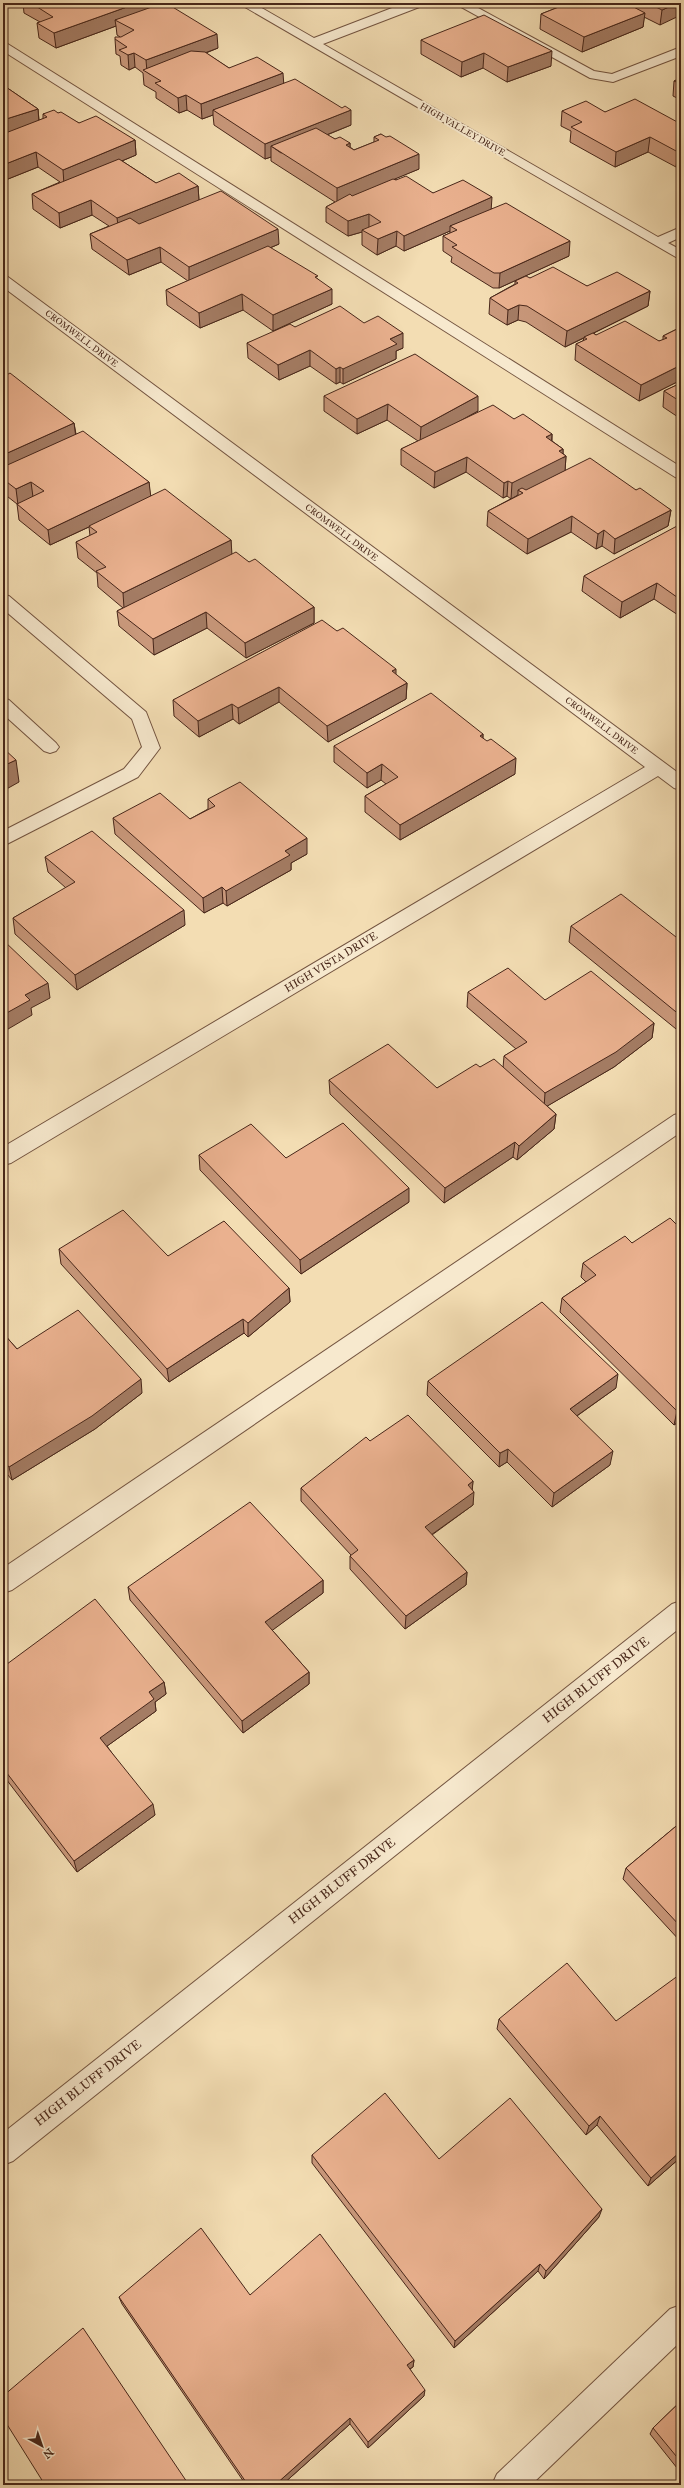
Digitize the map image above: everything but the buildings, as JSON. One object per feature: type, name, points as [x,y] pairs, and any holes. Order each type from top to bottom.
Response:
[{"type":"street","name":"HIGH VALLEY DRIVE","points":[[244,3],[681,256]]},
{"type":"street","points":[[313,43],[417,3]]},
{"type":"street","points":[[460,3],[590,74],[613,78],[681,51]]},
{"type":"street","points":[[3,45],[681,474]]},
{"type":"street","points":[[658,242],[681,231]]},
{"type":"street","name":"CROMWELL DRIVE","points":[[3,280],[681,784]]},
{"type":"street","points":[[3,600],[140,716],[151,748],[131,773],[3,838]]},
{"type":"street","points":[[3,704],[50,747]]},
{"type":"street","name":"HIGH VISTA DRIVE","points":[[3,1157],[658,768]]},
{"type":"street","points":[[3,1582],[681,1121]]},
{"type":"street","name":"HIGH BLUFF DRIVE","points":[[3,2151],[681,1612]]},
{"type":"street","points":[[508,2485],[681,2320]]}]
